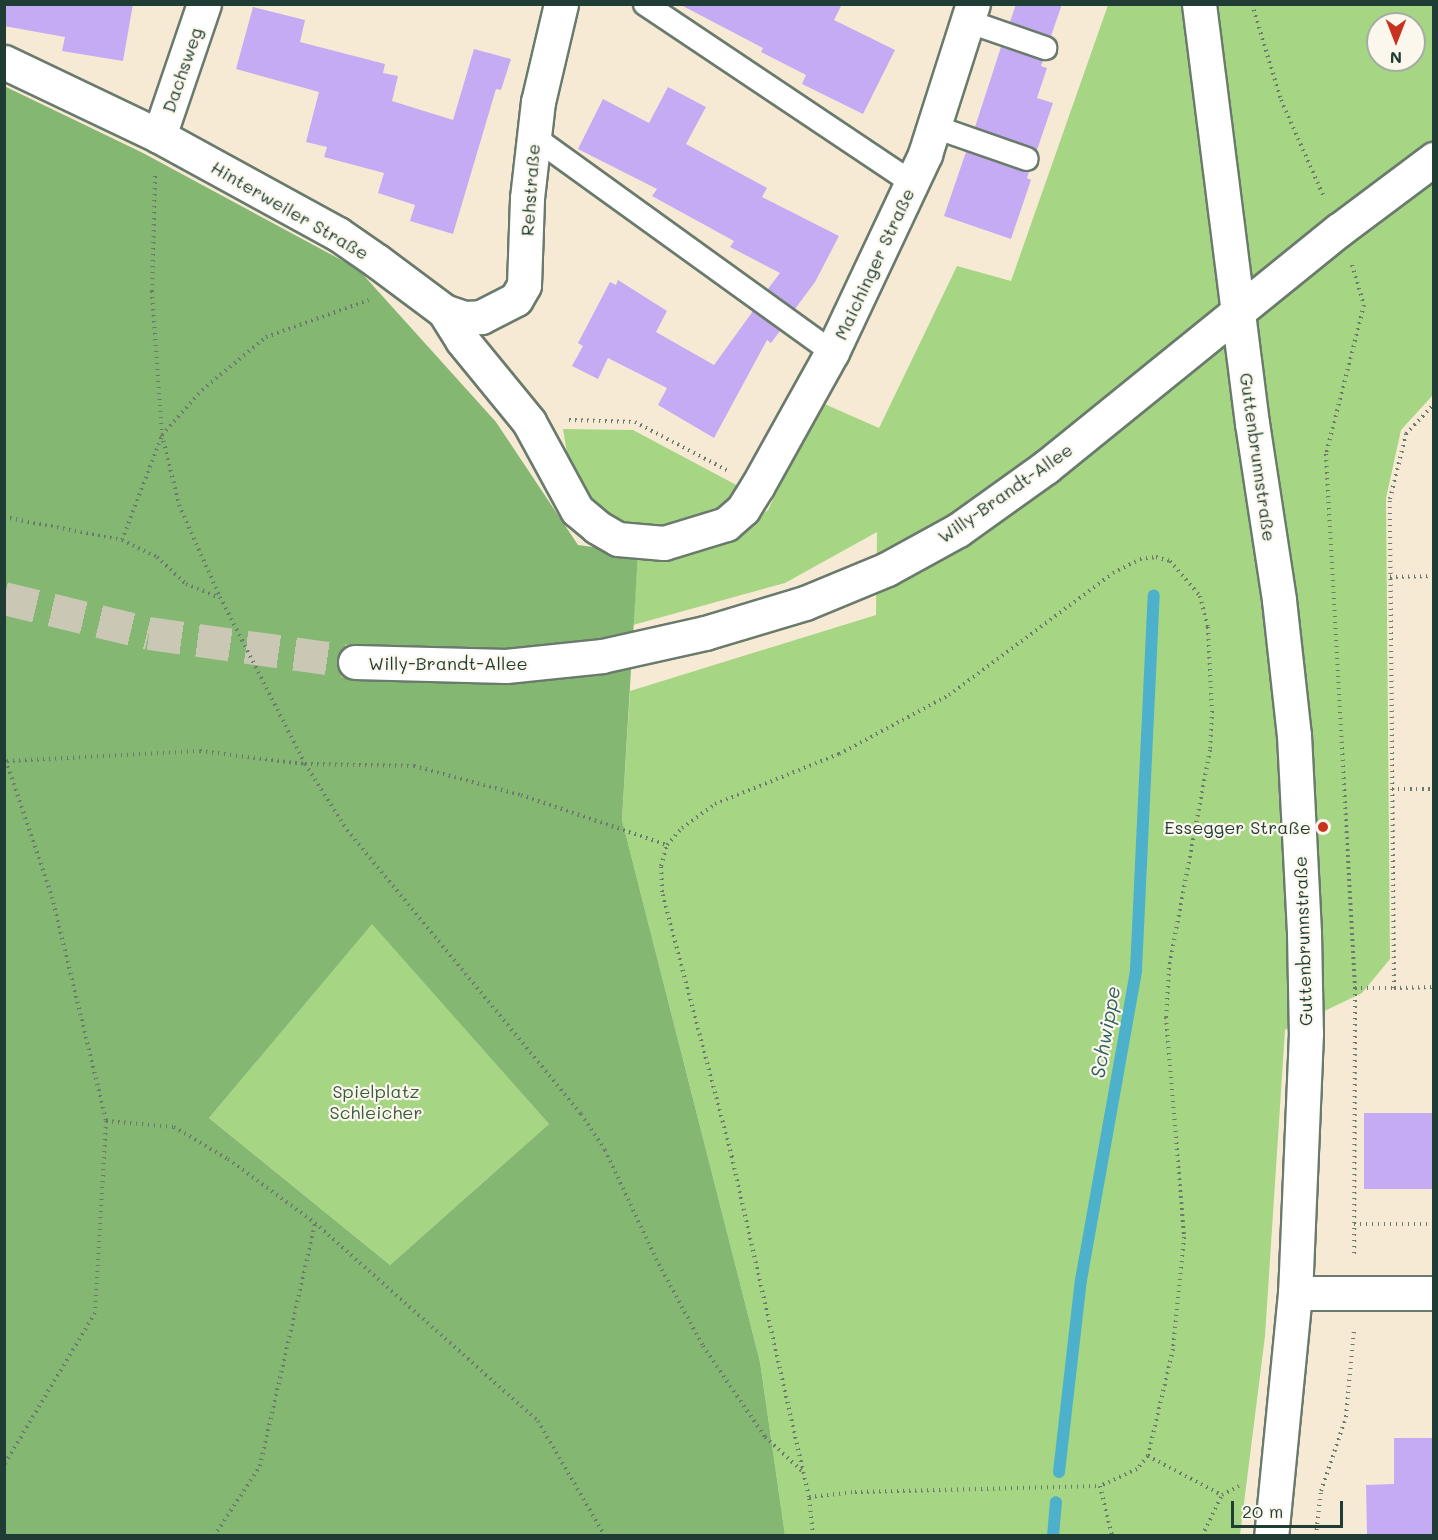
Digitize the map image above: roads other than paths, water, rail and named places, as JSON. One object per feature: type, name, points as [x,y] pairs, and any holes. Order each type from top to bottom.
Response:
[{"type":"street","name":"Dachsweg","points":[[159,136],[204,4]]},
{"type":"street","name":"Rehstraße","points":[[444,311],[464,318],[482,317],[516,299],[524,285],[534,137],[561,4]]},
{"type":"street","points":[[1199,4],[1238,312]]},
{"type":"street","name":"Maichinger Straße","points":[[750,497],[832,352],[912,183],[935,127],[970,13]]},
{"type":"street","name":"Hinterweiler Straße","points":[[4,62],[159,136],[338,234],[444,311],[462,340],[529,422],[577,510],[618,539],[664,543],[726,524],[750,497]]},
{"type":"street","name":"Willy-Brandt-Allee","points":[[355,662],[506,666],[602,656],[705,633],[805,603],[887,569],[958,530],[1046,467],[1339,230],[1434,159]]},
{"type":"street","name":"Guttenbrunnstraße","points":[[1238,312],[1294,735],[1306,1033],[1295,1293],[1271,1536]]},
{"type":"street","points":[[1295,1293],[1434,1293]]},
{"type":"lane","points":[[645,4],[912,183]]},
{"type":"lane","points":[[970,13],[1045,48]]},
{"type":"lane","points":[[935,127],[1027,159]]},
{"type":"lane","points":[[534,137],[832,352]]},
{"type":"waterway","name":"Schwippe","points":[[1059,1472],[1081,1280],[1136,970],[1154,595]]},
{"type":"waterway","name":"Schwippe","points":[[1053,1536],[1056,1502]]},
{"type":"tunnel","points":[[4,598],[149,633],[355,662]]},
{"type":"place","name":"Essegger Straße","points":[[1323,827]]},
{"type":"park label","name":"Spielplatz Schleicher","points":[[376,1102]]}]
